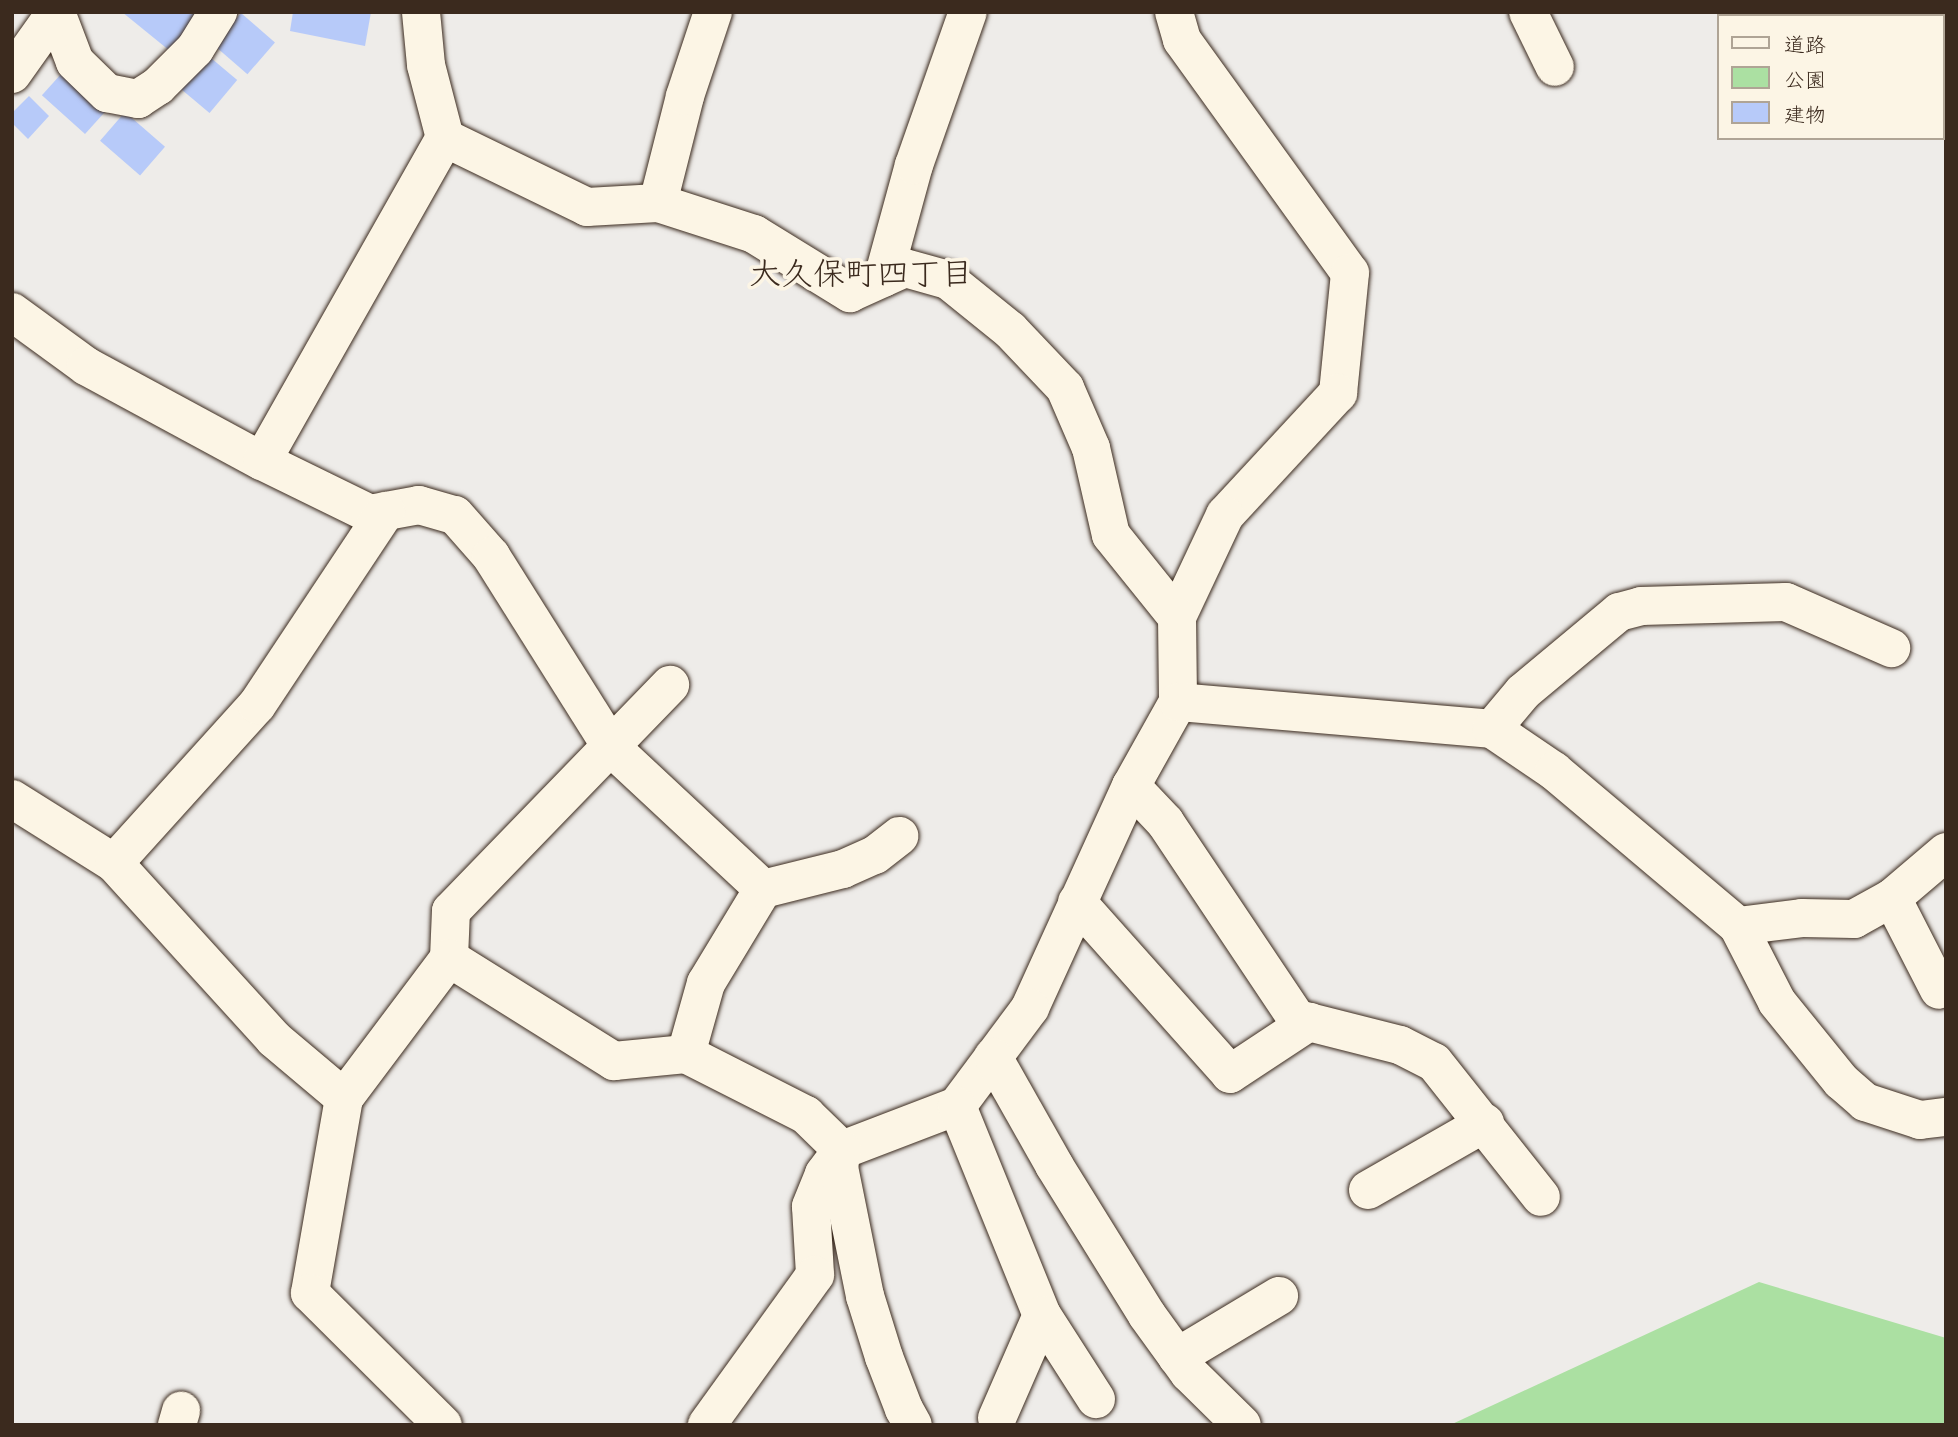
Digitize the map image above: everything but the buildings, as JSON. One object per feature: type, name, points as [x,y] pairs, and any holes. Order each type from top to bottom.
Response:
[{"type":"street","points":[[56,12],[75,62],[107,93],[138,99],[158,86],[195,49],[218,12]]},
{"type":"street","points":[[12,74],[56,12]]},
{"type":"street","points":[[262,461],[445,138],[426,65],[421,12]]},
{"type":"street","points":[[658,203],[685,96],[713,12]]},
{"type":"street","points":[[883,278],[915,165],[968,12]]},
{"type":"street","points":[[707,1425],[815,1275],[811,1207],[824,1174],[842,1150],[957,1106],[1030,1008],[1131,786],[1178,702],[1177,617],[1225,515],[1338,393],[1350,274],[1182,40],[1174,12]]},
{"type":"street","points":[[1528,12],[1555,66]]},
{"type":"street","points":[[445,138],[587,207],[658,203],[754,234],[850,293],[905,268],[948,280],[1010,330],[1065,388],[1091,448],[1111,535],[1177,617]]},
{"type":"street","points":[[12,312],[86,366],[262,461],[370,514],[419,505],[455,515],[491,556],[612,748],[763,889]]},
{"type":"street","points":[[114,863],[257,705],[386,511]]},
{"type":"street","points":[[1492,729],[1523,692],[1619,612],[1642,606],[1786,602],[1891,648]]},
{"type":"street","points":[[443,1425],[310,1293],[344,1098],[449,958],[451,911],[612,748],[670,685]]},
{"type":"street","points":[[1178,702],[1492,729],[1554,771],[1738,926],[1777,1002],[1842,1081],[1865,1102],[1920,1120],[1946,1117]]},
{"type":"street","points":[[1131,786],[1166,822],[1297,1019],[1400,1045],[1434,1062],[1541,1197]]},
{"type":"street","points":[[12,799],[114,863],[274,1039],[344,1098]]},
{"type":"street","points":[[686,1054],[706,984],[763,889],[843,869],[875,855],[899,836]]},
{"type":"street","points":[[1738,926],[1802,918],[1854,919],[1892,898],[1946,852]]},
{"type":"street","points":[[1892,898],[1939,990]]},
{"type":"street","points":[[1077,902],[1230,1074],[1309,1022]]},
{"type":"street","points":[[449,958],[614,1061],[686,1054],[806,1115],[842,1150]]},
{"type":"street","points":[[993,1056],[1069,1188],[1147,1315],[1189,1373],[1242,1425]]},
{"type":"street","points":[[957,1106],[1042,1315],[1096,1399]]},
{"type":"street","points":[[1368,1190],[1485,1123]]},
{"type":"street","points":[[842,1150],[839,1167],[865,1296],[884,1357],[904,1409],[914,1425]]},
{"type":"street","points":[[1177,1357],[1279,1296]]},
{"type":"street","points":[[997,1418],[1042,1315]]},
{"type":"green space","points":[[1759,1282],[1946,1338],[1946,1425],[1450,1425]]},
{"type":"district","name":"大久保町四丁目","points":[[861,273]]}]
